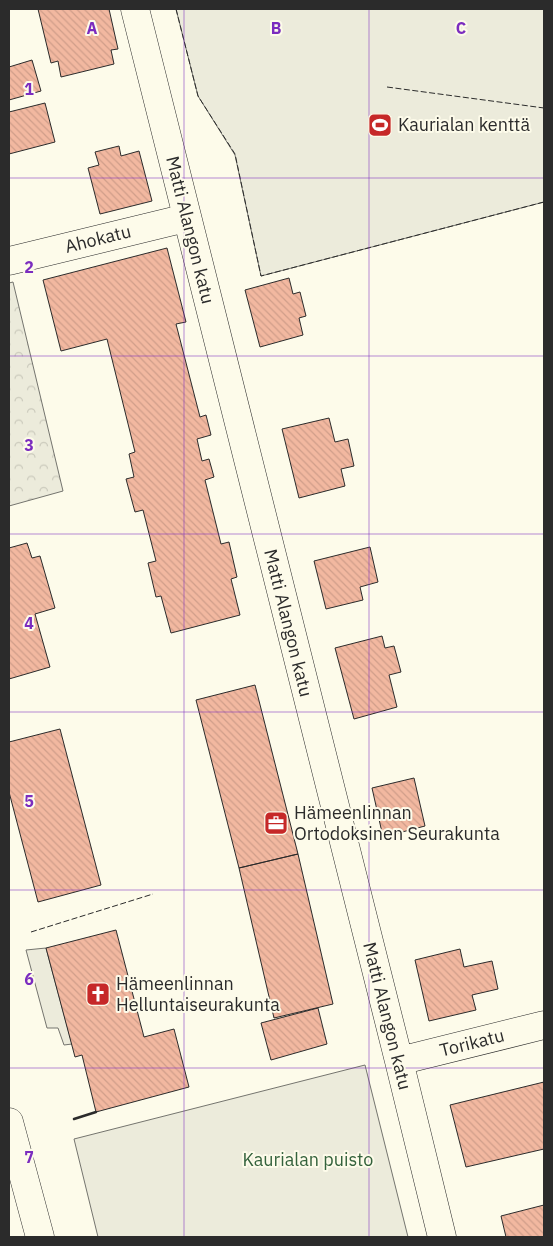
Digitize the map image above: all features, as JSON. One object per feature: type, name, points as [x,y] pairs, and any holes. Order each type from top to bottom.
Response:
[{"type":"street","name":"Matti Alangon katu","points":[[135,9],[442,1237]]},
{"type":"street","name":"Ahokatu","points":[[9,261],[186,218]]},
{"type":"street","name":"Torikatu","points":[[399,1061],[544,1025]]},
{"type":"street","points":[[9,1122],[13,1155],[40,1237]]},
{"type":"green space","name":"Kaurialan kenttä","points":[[176,9],[544,9],[544,202],[261,276],[235,155],[198,96]]},
{"type":"green space","points":[[13,282],[63,491],[9,506],[9,283]]},
{"type":"green space","points":[[46,948],[72,1044],[64,1045],[58,1028],[47,1028],[26,950]]},
{"type":"green space","name":"Kaurialan puisto","points":[[365,1065],[408,1237],[98,1237],[74,1139]]},
{"type":"building","points":[[38,9],[109,9],[118,49],[111,50],[114,64],[61,77],[58,61],[51,63]]},
{"type":"building","points":[[32,60],[41,91],[9,100],[9,67]]},
{"type":"building","points":[[45,103],[55,142],[9,154],[9,112]]},
{"type":"building","points":[[119,146],[121,156],[139,151],[152,201],[100,214],[88,168],[99,165],[95,152]]},
{"type":"building","points":[[167,248],[186,322],[176,324],[200,417],[206,415],[211,435],[197,439],[202,461],[209,459],[214,477],[205,480],[221,544],[229,542],[237,577],[231,579],[240,615],[171,633],[161,596],[156,597],[148,563],[156,561],[143,510],[135,512],[126,479],[134,477],[129,454],[135,452],[107,339],[61,351],[43,280]]},
{"type":"building","points":[[289,278],[293,294],[300,292],[306,316],[299,318],[303,335],[260,347],[245,290]]},
{"type":"building","points":[[329,418],[335,442],[348,439],[354,466],[341,469],[345,486],[299,498],[282,429]]},
{"type":"building","points":[[27,543],[32,558],[40,556],[55,608],[35,614],[50,667],[9,679],[9,548]]},
{"type":"building","points":[[370,547],[378,582],[360,587],[363,600],[326,609],[314,561]]},
{"type":"building","points":[[382,636],[385,648],[394,646],[401,672],[389,675],[397,707],[354,719],[335,648]]},
{"type":"building","points":[[255,685],[298,854],[239,868],[196,700]]},
{"type":"building","points":[[60,729],[101,885],[38,902],[9,792],[9,742]]},
{"type":"building","points":[[414,778],[425,826],[383,837],[372,788]]},
{"type":"building","points":[[298,854],[333,1004],[274,1018],[239,868]]},
{"type":"building","points":[[116,930],[144,1037],[174,1029],[189,1087],[96,1112],[82,1055],[75,1057],[46,948]]},
{"type":"building","points":[[460,949],[464,967],[492,961],[498,989],[472,995],[476,1010],[429,1021],[415,960]]},
{"type":"building","points":[[318,1008],[327,1044],[271,1060],[261,1023]]},
{"type":"building","points":[[544,1082],[544,1149],[466,1167],[450,1105]]},
{"type":"building","points":[[544,1205],[544,1237],[506,1237],[501,1216]]},
{"type":"fence","points":[[176,9],[198,96],[235,154],[261,276],[544,202]]},
{"type":"fence","points":[[387,87],[544,108]]},
{"type":"fence","points":[[31,932],[153,894]]},
{"type":"wall","points":[[74,1119],[96,1112]]},
{"type":"place","name":"Kaurialan kenttä","points":[[380,125]]},
{"type":"place","name":"Hämeenlinnan Ortodoksinen Seurakunta","points":[[276,823]]},
{"type":"place","name":"Hämeenlinnan Helluntaiseurakunta","points":[[98,994]]}]
